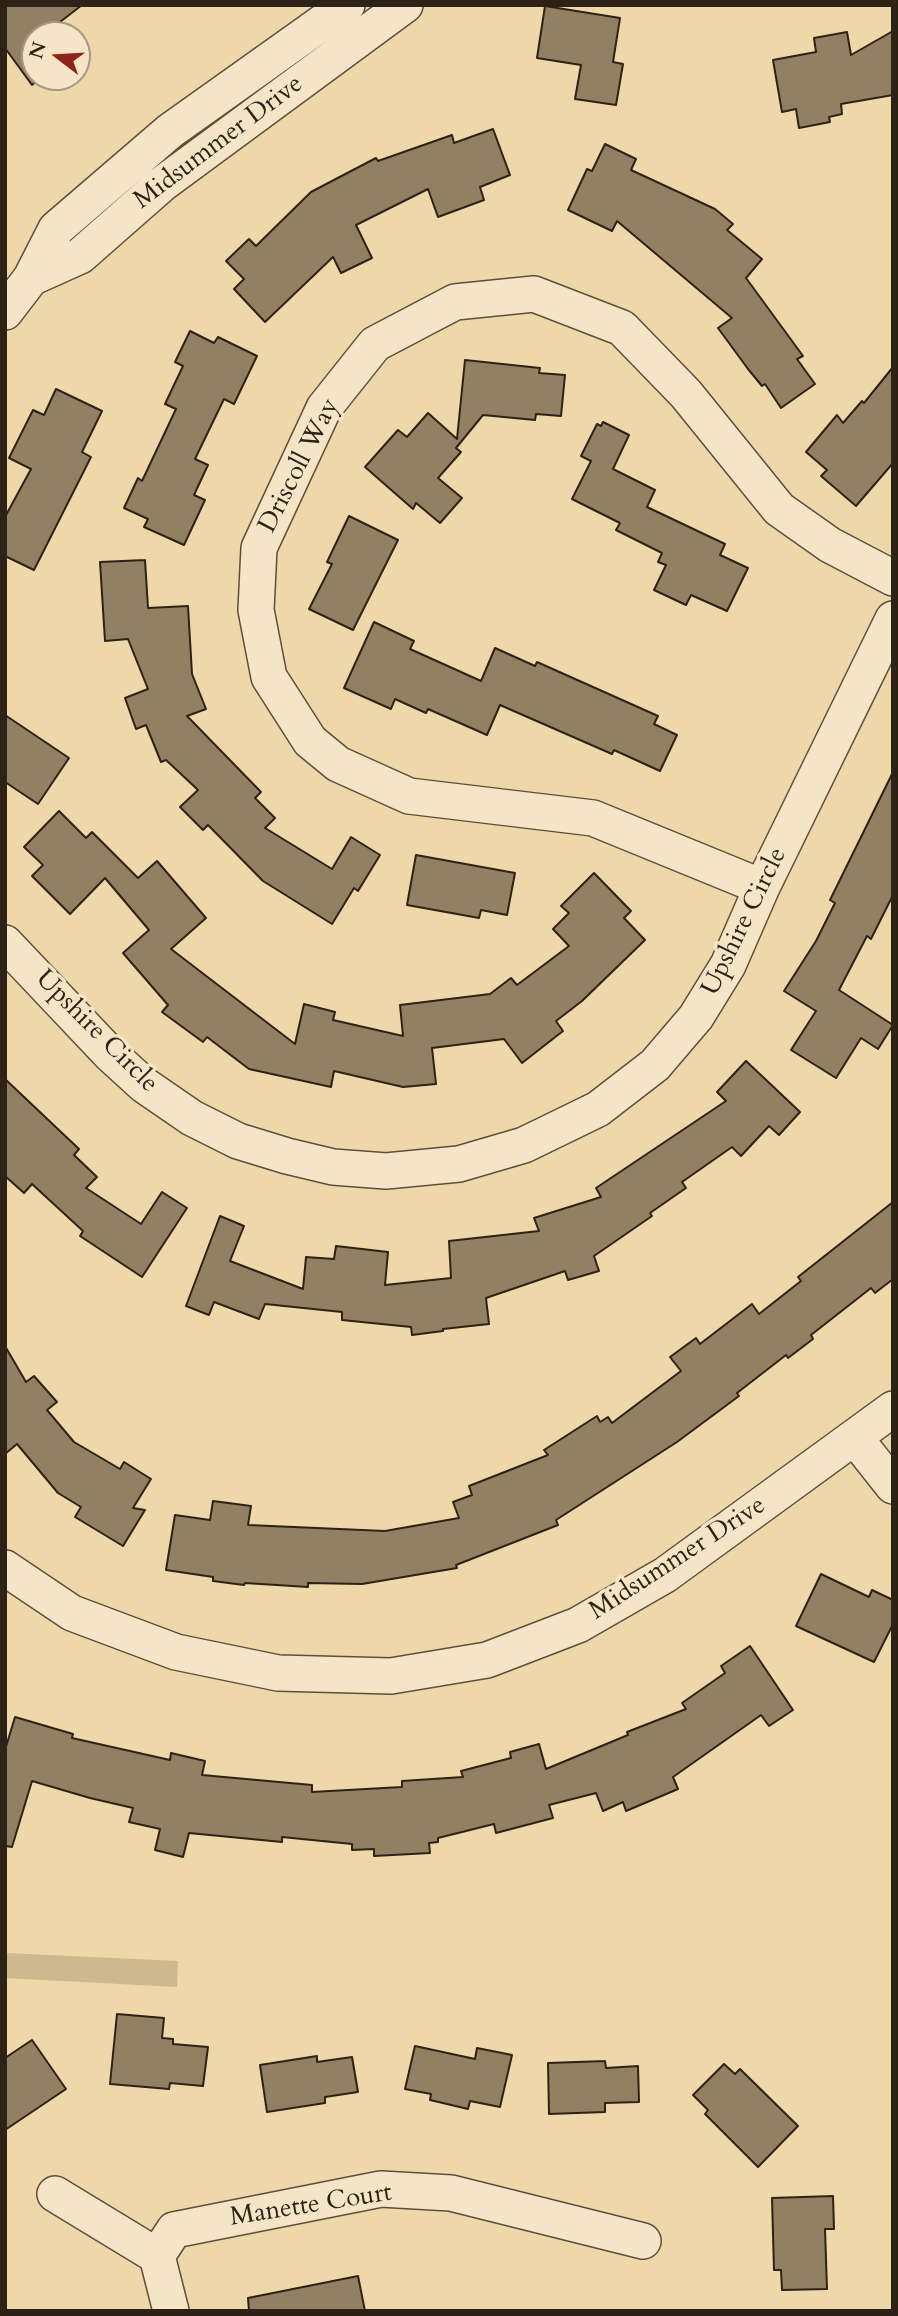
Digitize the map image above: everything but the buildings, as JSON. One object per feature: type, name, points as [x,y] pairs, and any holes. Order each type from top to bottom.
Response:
[{"type":"street","name":"Midsummer Drive","points":[[5,312],[31,278],[56,229],[170,131],[346,5]]},
{"type":"street","name":"Midsummer Drive","points":[[31,278],[80,256],[162,184],[405,5]]},
{"type":"street","name":"Driscoll Way","points":[[762,887],[593,818],[409,796],[338,764],[310,741],[269,677],[256,610],[259,548],[324,408],[375,344],[455,302],[534,294],[622,328],[686,394],[779,509],[830,545],[893,578]]},
{"type":"street","name":"Upshire Circle","points":[[5,943],[144,1086],[192,1118],[238,1141],[333,1167],[386,1171],[459,1164],[524,1145],[598,1109],[655,1065],[696,1017],[728,965],[762,887],[893,619]]},
{"type":"street","name":"Midsummer Drive","points":[[5,1568],[72,1613],[176,1652],[278,1672],[391,1676],[487,1660],[578,1625],[665,1575],[893,1409]]},
{"type":"street","points":[[855,1438],[893,1486]]},
{"type":"street","name":"Manette Court","points":[[157,2256],[174,2230],[381,2189],[451,2193],[642,2241]]},
{"type":"street","points":[[55,2194],[157,2256],[170,2311]]},
{"type":"shaded area","points":[[5,1953],[178,1961],[177,1987],[5,1978]]}]
